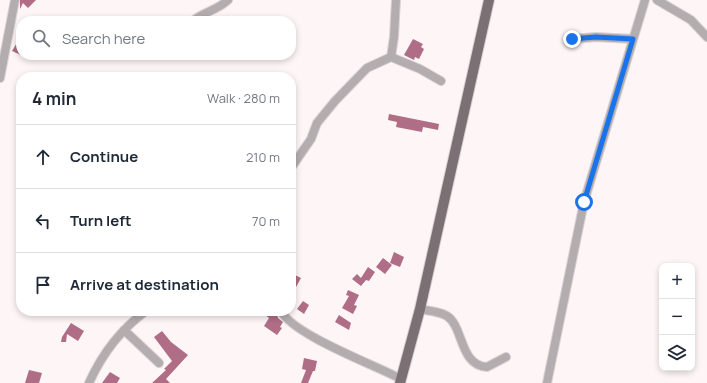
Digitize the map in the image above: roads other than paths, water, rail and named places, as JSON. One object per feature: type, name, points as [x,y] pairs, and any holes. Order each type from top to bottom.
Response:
[{"type":"main road","points":[[397,379],[420,309],[489,0]]},
{"type":"street","points":[[0,78],[15,0]]},
{"type":"street","points":[[199,16],[204,12],[221,6],[228,0]]},
{"type":"street","points":[[391,56],[394,37],[396,0]]},
{"type":"street","points":[[547,383],[584,202],[645,0]]},
{"type":"street","points":[[657,0],[690,20],[707,37]]},
{"type":"street","points":[[572,39],[596,37],[633,39]]},
{"type":"street","points":[[391,56],[442,81]]},
{"type":"street","points":[[296,161],[311,139],[317,123],[335,101],[367,68],[391,56]]},
{"type":"street","points":[[420,309],[440,313],[453,320],[470,358],[475,363],[487,367],[506,356]]},
{"type":"street","points":[[89,383],[101,358],[124,330],[140,316]]},
{"type":"street","points":[[284,316],[288,321],[304,333],[397,379]]},
{"type":"street","points":[[124,330],[159,363]]}]
